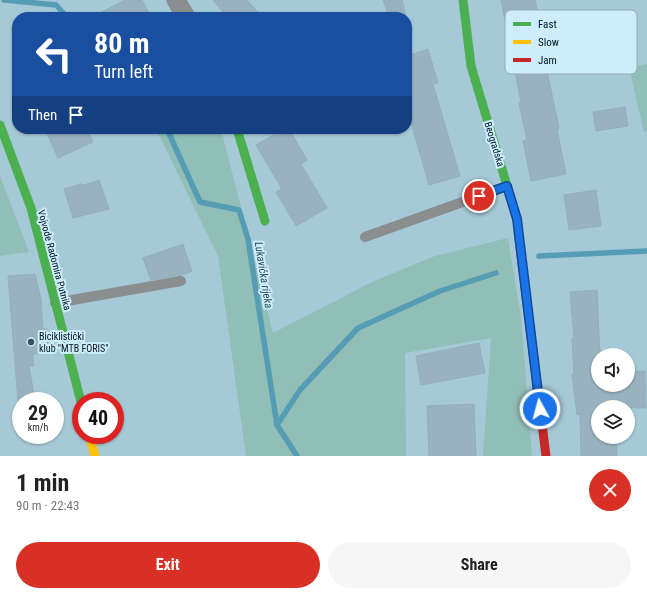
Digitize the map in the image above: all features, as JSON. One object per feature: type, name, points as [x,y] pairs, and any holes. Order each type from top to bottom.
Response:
[{"type":"street","points":[[176,0],[183,12]]},
{"type":"street","name":"Beogradska","points":[[463,0],[471,66],[517,219],[546,456]]},
{"type":"street","name":"Vojvode Radomira Putnika","points":[[0,125],[30,208],[78,392]]},
{"type":"street","points":[[239,134],[265,221]]},
{"type":"street","points":[[92,444],[95,456]]},
{"type":"lane","points":[[365,237],[507,186]]},
{"type":"lane","points":[[55,303],[181,281]]},
{"type":"green space","points":[[647,64],[647,131],[644,132],[631,74],[637,74],[637,66]]},
{"type":"green space","points":[[158,134],[222,134],[273,333],[372,282],[435,256],[508,238],[521,317],[532,456],[483,456],[491,338],[405,353],[406,456],[246,456],[218,256]]},
{"type":"green space","points":[[0,176],[29,252],[0,256]]},
{"type":"building","points":[[125,0],[142,0],[148,12],[102,12]]},
{"type":"building","points":[[213,0],[247,0],[258,12],[223,12]]},
{"type":"building","points":[[383,0],[402,0],[405,12],[387,12]]},
{"type":"building","points":[[501,0],[535,0],[537,10],[505,10],[505,20]]},
{"type":"building","points":[[428,49],[438,83],[433,84],[460,176],[429,185],[412,126],[412,54]]},
{"type":"building","points":[[516,74],[548,74],[559,128],[557,129],[566,174],[531,181],[523,141],[527,140],[519,103],[521,102]]},
{"type":"building","points":[[625,107],[628,126],[596,131],[593,112]]},
{"type":"building","points":[[47,134],[89,134],[93,142],[58,158]]},
{"type":"building","points":[[275,134],[292,134],[307,160],[301,164],[327,208],[296,226],[276,192],[282,189],[256,145]]},
{"type":"building","points":[[99,180],[109,209],[73,218],[64,189],[81,184],[81,186]]},
{"type":"building","points":[[596,190],[601,226],[569,230],[564,195]]},
{"type":"building","points":[[183,244],[192,271],[182,275],[151,280],[143,258]]},
{"type":"building","points":[[35,274],[41,299],[43,329],[47,329],[48,353],[33,354],[34,366],[29,366],[33,392],[17,392],[8,276]]},
{"type":"building","points":[[597,290],[600,348],[591,348],[591,392],[635,392],[635,372],[645,371],[646,408],[635,408],[635,400],[591,400],[591,444],[616,444],[617,456],[581,456],[580,414],[577,415],[572,374],[574,374],[572,338],[574,338],[570,292]]},
{"type":"building","points":[[479,343],[485,373],[421,385],[416,356]]},
{"type":"building","points":[[474,404],[476,456],[429,456],[427,406]]},
{"type":"waterway","name":"Lukavička rijeka","points":[[4,0],[56,5],[62,12]]},
{"type":"waterway","name":"Lukavička rijeka","points":[[169,134],[200,202],[239,210],[248,239],[277,425],[297,456]]},
{"type":"waterway","points":[[539,256],[647,251]]},
{"type":"waterway","points":[[277,425],[300,390],[358,328],[440,291],[496,273]]},
{"type":"traffic: fast","points":[[463,0],[471,66],[517,219],[519,238]]},
{"type":"traffic: fast","points":[[0,125],[31,208],[78,392]]},
{"type":"traffic: fast","points":[[239,134],[265,221]]},
{"type":"traffic: slow","points":[[92,444],[95,456]]},
{"type":"traffic: jam","points":[[519,238],[546,456]]},
{"type":"place","name":"Biciklistički klub \"MTB FORIS\"","points":[[31,342]]},
{"type":"route","points":[[479,196],[507,186],[517,219],[540,409]]}]
